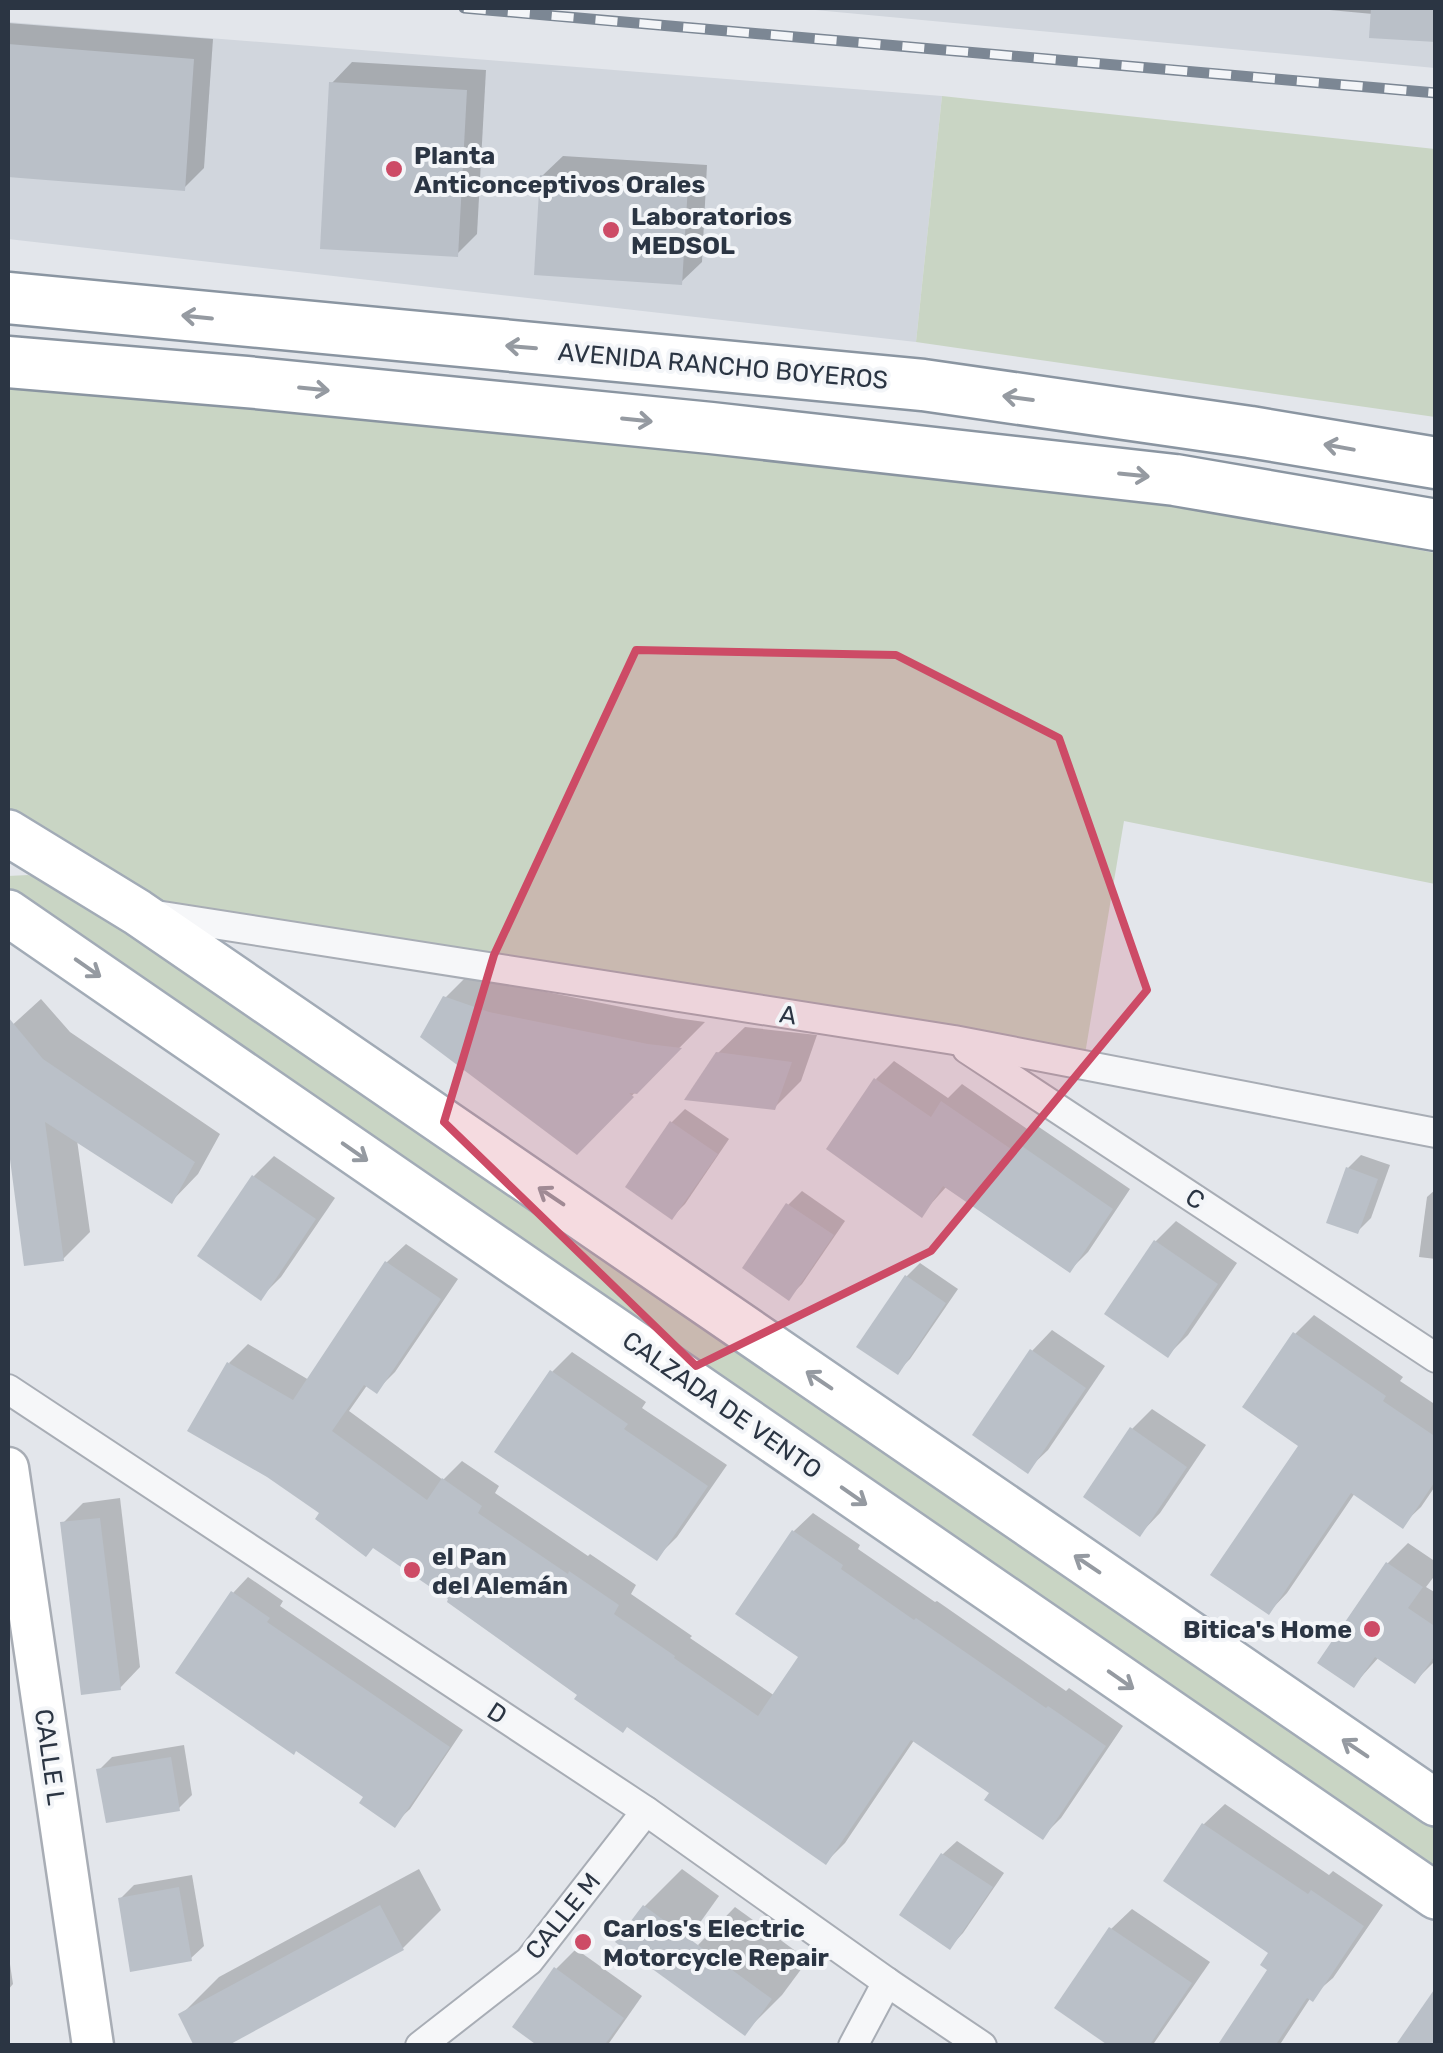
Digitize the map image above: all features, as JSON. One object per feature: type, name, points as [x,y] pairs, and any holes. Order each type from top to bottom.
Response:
[{"type":"highway","name":"AVENIDA RANCHO BOYEROS","points":[[8,298],[924,385],[1436,463]]},
{"type":"highway","points":[[8,362],[692,426],[1156,478],[1436,525]]},
{"type":"main road","points":[[10,836],[138,912],[1436,1803]]},
{"type":"main road","name":"CALZADA DE VENTO","points":[[8,913],[1436,1896]]},
{"type":"street","name":"A","points":[[138,912],[954,1040],[1436,1134]]},
{"type":"street","name":"C","points":[[954,1040],[1436,1358]]},
{"type":"street","name":"D","points":[[8,1389],[646,1812],[982,2046]]},
{"type":"street","name":"CALLE L","points":[[8,1468],[93,2046]]},
{"type":"street","name":"CALLE M","points":[[420,2046],[529,1961],[646,1812]]},
{"type":"street","points":[[853,2046],[887,1982]]},
{"type":"highlighted area","points":[[636,650],[896,655],[1059,738],[1147,990],[931,1251],[696,1366],[444,1122],[494,955]]},
{"type":"shaded area","points":[[794,8],[1435,8],[1435,68]]},
{"type":"shaded area","points":[[8,22],[942,96],[916,342],[8,239]]},
{"type":"green space","points":[[942,96],[1435,149],[1435,417],[916,342]]},
{"type":"green space","points":[[8,372],[1200,509],[1435,553],[1435,884],[1124,821],[1083,1066],[137,912],[8,833]]},
{"type":"green space","points":[[28,875],[63,887],[1435,1824],[1435,1872],[8,893],[8,876]]},
{"type":"building","points":[[1371,8],[1436,8],[1436,42],[1369,38]]},
{"type":"building","points":[[8,44],[194,59],[185,191],[8,177]]},
{"type":"building","name":"Planta Anticonceptivos Orales","points":[[329,82],[467,90],[458,257],[320,249]]},
{"type":"building","name":"Laboratorios MEDSOL","points":[[540,175],[688,185],[682,285],[534,275]]},
{"type":"building","points":[[443,996],[489,1012],[682,1048],[637,1094],[629,1093],[634,1097],[577,1155],[420,1037]]},
{"type":"building","points":[[8,1017],[43,1059],[195,1162],[172,1204],[45,1122],[64,1261],[24,1266],[8,1144]]},
{"type":"building","points":[[716,1052],[792,1062],[775,1110],[684,1100]]},
{"type":"building","points":[[874,1078],[931,1117],[941,1101],[1011,1149],[1016,1142],[1113,1209],[1070,1273],[943,1186],[922,1218],[826,1149]]},
{"type":"building","points":[[670,1121],[718,1154],[672,1220],[625,1187]]},
{"type":"building","points":[[1346,1167],[1378,1179],[1358,1234],[1326,1223]]},
{"type":"building","points":[[252,1175],[316,1219],[261,1301],[197,1256]]},
{"type":"building","points":[[786,1203],[834,1235],[789,1301],[742,1268]]},
{"type":"building","points":[[1154,1240],[1218,1284],[1168,1358],[1104,1314]]},
{"type":"building","points":[[385,1261],[441,1299],[377,1394],[364,1385],[332,1431],[427,1500],[442,1478],[482,1506],[478,1513],[619,1605],[614,1614],[758,1716],[798,1657],[735,1614],[792,1530],[914,1620],[1106,1746],[1043,1840],[984,1800],[989,1793],[911,1740],[826,1865],[627,1727],[623,1733],[574,1699],[577,1695],[373,1548],[366,1557],[315,1519],[319,1513],[267,1477],[187,1431],[227,1362],[293,1400]]},
{"type":"building","points":[[905,1275],[946,1303],[898,1375],[856,1347]]},
{"type":"building","points":[[1293,1332],[1386,1396],[1383,1401],[1436,1437],[1436,1480],[1403,1529],[1351,1493],[1269,1615],[1210,1575],[1298,1446],[1242,1407]]},
{"type":"building","points":[[1030,1349],[1086,1388],[1028,1474],[972,1435]]},
{"type":"building","points":[[550,1370],[628,1424],[624,1429],[708,1486],[657,1561],[494,1452]]},
{"type":"building","points":[[1130,1427],[1187,1467],[1140,1537],[1083,1497]]},
{"type":"building","points":[[100,1518],[121,1690],[81,1695],[60,1522]]},
{"type":"building","points":[[1386,1562],[1423,1587],[1408,1608],[1436,1627],[1436,1654],[1415,1684],[1375,1657],[1354,1688],[1317,1663]]},
{"type":"building","points":[[231,1591],[270,1618],[267,1622],[450,1747],[395,1828],[359,1803],[363,1797],[175,1673]]},
{"type":"building","points":[[171,1757],[180,1811],[106,1823],[96,1769]]},
{"type":"building","points":[[1202,1823],[1308,1894],[1311,1890],[1364,1926],[1313,2002],[1307,1998],[1275,2046],[1217,2046],[1267,1970],[1260,1965],[1268,1953],[1163,1881]]},
{"type":"building","points":[[941,1853],[993,1887],[950,1950],[899,1915]]},
{"type":"building","points":[[179,1887],[192,1961],[130,1972],[118,1898]]},
{"type":"building","points":[[380,1905],[404,1950],[227,2046],[194,2046],[178,2014]]},
{"type":"building","points":[[643,1905],[772,1999],[745,2036],[615,1942]]},
{"type":"building","points":[[1109,1927],[1192,1983],[1149,2046],[1109,2046],[1054,2008]]},
{"type":"building","points":[[554,1967],[624,2018],[604,2046],[538,2046],[512,2027]]},
{"type":"building","points":[[1436,1987],[1436,2046],[1395,2046]]},
{"type":"railway","points":[[464,8],[1436,93]]},
{"type":"place","name":"Planta Anticonceptivos Orales","points":[[394,169]]},
{"type":"place","name":"Laboratorios MEDSOL","points":[[611,230]]},
{"type":"place","name":"el Pan del Alemán","points":[[412,1570]]},
{"type":"place","name":"Bitica's Home","points":[[1372,1629]]},
{"type":"place","name":"Carlos's Electric Motorcycle Repair","points":[[583,1942]]}]
